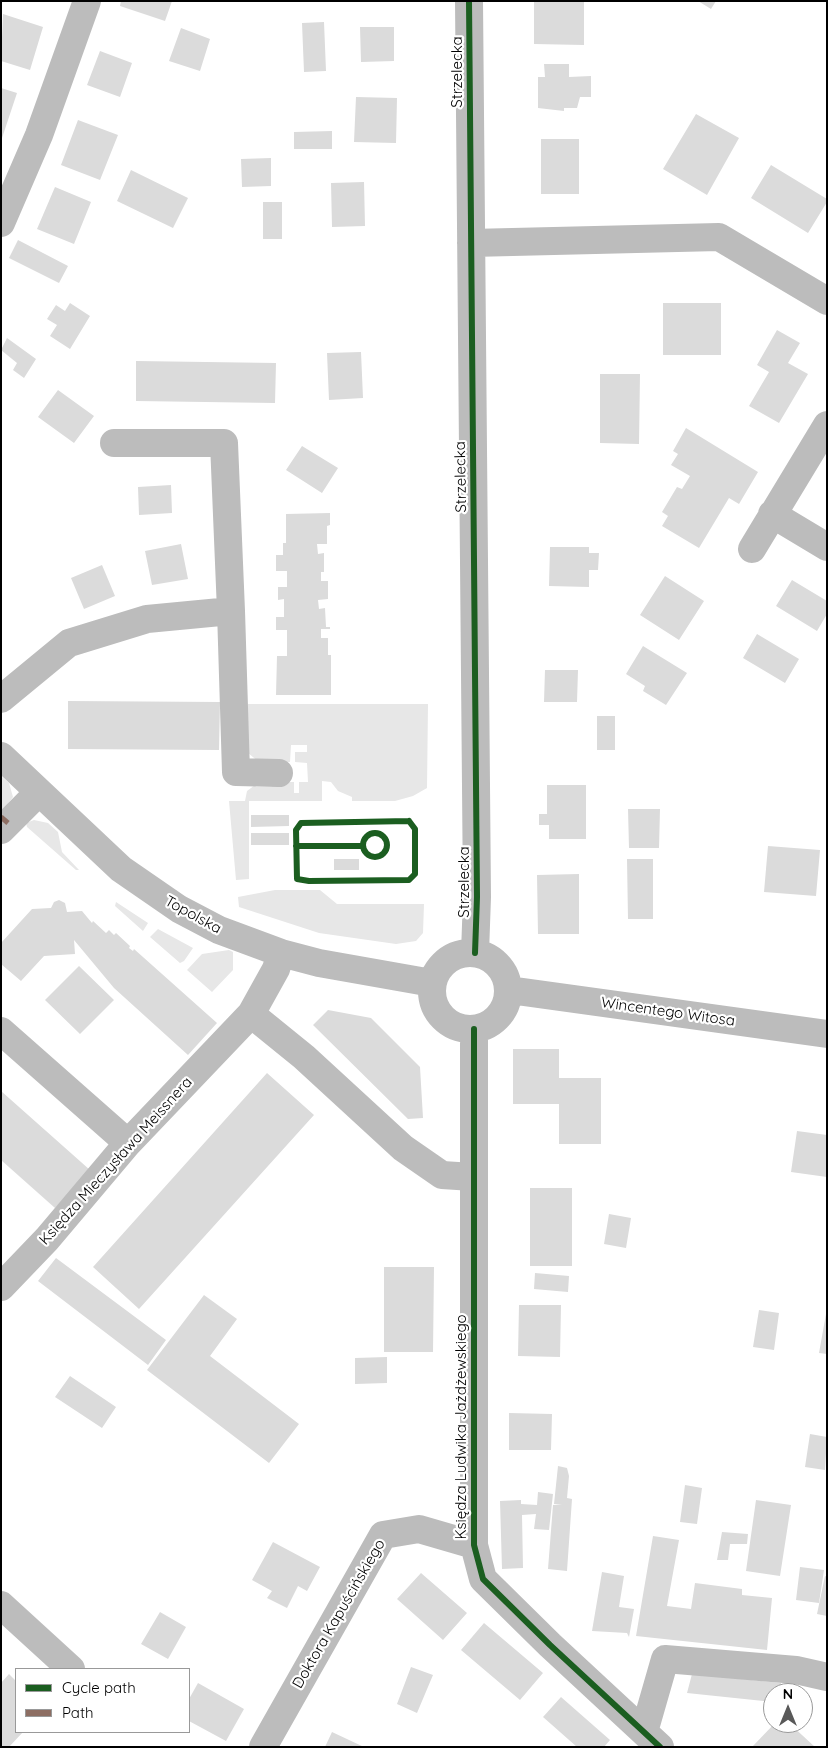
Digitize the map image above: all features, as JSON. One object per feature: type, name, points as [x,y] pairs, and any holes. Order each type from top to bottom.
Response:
[{"type":"street","points":[[1,224],[39,135],[87,1]]},
{"type":"street","name":"Strzelecka","points":[[469,1],[478,897],[475,953]]},
{"type":"street","points":[[471,243],[718,237],[827,301]]},
{"type":"street","points":[[752,549],[827,425]]},
{"type":"street","points":[[114,443],[224,443],[236,772],[279,773]]},
{"type":"street","points":[[772,514],[827,547]]},
{"type":"street","points":[[1,699],[69,643],[147,619],[230,611]]},
{"type":"street","name":"Topolska","points":[[1,756],[121,869],[179,910],[219,930],[281,953],[328,965],[432,983]]},
{"type":"street","points":[[1,830],[39,792]]},
{"type":"street","name":"Księdza Mieczysława Meissnera","points":[[1,1287],[46,1239],[128,1143],[252,1014],[276,969],[281,953]]},
{"type":"street","points":[[464,953],[475,953],[495,961],[505,974],[509,990],[507,1002],[502,1012],[485,1027],[462,1029],[441,1017],[435,1007],[432,983],[443,963],[464,953]]},
{"type":"street","name":"Wincentego Witosa","points":[[509,990],[827,1034]]},
{"type":"street","points":[[252,1014],[304,1057],[403,1148],[442,1175],[473,1177]]},
{"type":"street","name":"Księdza Ludwika Jażdżewskiego","points":[[474,1029],[474,1544],[483,1579],[652,1739]]},
{"type":"street","points":[[1,1031],[128,1143]]},
{"type":"street","name":"Doktora Kapuścińskiego","points":[[263,1747],[383,1535],[419,1528],[474,1544]]},
{"type":"street","points":[[1,1605],[70,1668]]},
{"type":"street","points":[[652,1739],[665,1659],[796,1670],[827,1677]]},
{"type":"shaded area","points":[[248,704],[428,704],[427,788],[413,796],[395,801],[352,801],[352,797],[338,791],[331,782],[322,781],[322,801],[249,801],[249,879],[236,880],[229,801],[245,801],[247,791],[255,785],[256,787],[272,787],[272,782],[294,782],[294,793],[299,793],[299,782],[308,782],[307,763],[295,762],[295,752],[307,752],[307,745],[291,745],[290,762],[259,762],[248,753]]},
{"type":"shaded area","points":[[1,776],[9,783],[13,797],[1,813]]},
{"type":"shaded area","points":[[34,820],[48,823],[58,832],[62,852],[79,870],[76,870],[27,827],[26,823]]},
{"type":"shaded area","points":[[275,890],[320,890],[337,904],[424,904],[423,933],[416,941],[396,944],[319,933],[239,907],[238,897]]},
{"type":"shaded area","points":[[116,902],[148,923],[143,931],[115,906]]},
{"type":"shaded area","points":[[158,929],[193,948],[184,961],[180,963],[150,937]]},
{"type":"shaded area","points":[[229,950],[233,952],[233,970],[212,992],[187,970],[202,954]]},
{"type":"building","points":[[121,1],[172,1],[165,21],[120,6]]},
{"type":"building","points":[[534,1],[584,1],[584,45],[534,44]]},
{"type":"building","points":[[698,1],[716,1],[711,9]]},
{"type":"building","points":[[3,14],[43,27],[30,70],[1,61]]},
{"type":"building","points":[[324,22],[326,71],[304,72],[302,23]]},
{"type":"building","points":[[360,27],[394,27],[394,61],[361,62]]},
{"type":"building","points":[[181,28],[210,39],[200,71],[169,61]]},
{"type":"building","points":[[100,51],[132,63],[120,97],[87,85]]},
{"type":"building","points":[[544,64],[569,64],[569,77],[591,76],[591,97],[580,97],[577,108],[564,108],[564,111],[538,108],[538,77],[545,77]]},
{"type":"building","points":[[1,88],[17,93],[2,138],[1,138]]},
{"type":"building","points":[[356,97],[397,98],[396,143],[354,142]]},
{"type":"building","points":[[696,114],[739,138],[707,195],[663,169]]},
{"type":"building","points":[[78,120],[118,135],[100,180],[61,165]]},
{"type":"building","points":[[332,131],[332,149],[294,149],[294,132]]},
{"type":"building","points":[[541,139],[579,139],[579,194],[541,194]]},
{"type":"building","points":[[271,158],[271,186],[242,187],[241,159]]},
{"type":"building","points":[[771,165],[827,199],[808,233],[751,198]]},
{"type":"building","points":[[131,170],[188,198],[173,228],[117,201]]},
{"type":"building","points":[[364,182],[365,226],[332,227],[331,183]]},
{"type":"building","points":[[55,187],[91,202],[74,244],[37,229]]},
{"type":"building","points":[[263,202],[282,202],[282,239],[263,239]]},
{"type":"building","points":[[18,240],[68,266],[59,283],[9,258]]},
{"type":"building","points":[[70,303],[90,316],[70,349],[50,336],[57,325],[47,319],[56,305],[65,311]]},
{"type":"building","points":[[663,303],[721,303],[721,355],[663,355]]},
{"type":"building","points":[[777,330],[800,343],[788,363],[808,374],[779,423],[749,406],[769,372],[757,365]]},
{"type":"building","points":[[7,338],[36,359],[24,378],[13,370],[17,363],[1,350]]},
{"type":"building","points":[[361,352],[363,398],[329,400],[327,353]]},
{"type":"building","points":[[136,361],[276,363],[275,403],[136,401]]},
{"type":"building","points":[[600,374],[640,374],[639,444],[600,443]]},
{"type":"building","points":[[58,390],[94,416],[74,443],[38,417]]},
{"type":"building","points":[[686,428],[758,472],[739,504],[729,498],[699,548],[662,526],[668,516],[662,512],[677,487],[682,489],[690,476],[671,465],[678,454],[673,451]]},
{"type":"building","points":[[302,446],[338,468],[322,493],[286,470]]},
{"type":"building","points":[[171,485],[172,513],[139,515],[138,487]]},
{"type":"building","points":[[330,513],[330,525],[327,526],[327,544],[317,544],[318,554],[324,553],[324,572],[321,572],[321,581],[328,581],[328,599],[318,600],[319,609],[325,608],[326,627],[330,627],[330,629],[321,629],[321,638],[328,638],[328,655],[331,655],[331,695],[276,695],[277,656],[287,656],[287,630],[276,630],[276,617],[284,617],[284,599],[278,600],[278,587],[287,587],[287,571],[276,571],[276,555],[283,555],[283,543],[286,543],[286,514]]},
{"type":"building","points":[[181,544],[188,579],[152,585],[145,551]]},
{"type":"building","points":[[550,547],[589,547],[589,553],[599,553],[598,570],[589,570],[589,587],[549,586]]},
{"type":"building","points":[[102,565],[115,596],[84,609],[71,578]]},
{"type":"building","points":[[665,576],[704,601],[679,640],[640,615]]},
{"type":"building","points":[[792,580],[827,601],[827,614],[817,631],[776,606]]},
{"type":"building","points":[[757,634],[799,659],[785,683],[743,658]]},
{"type":"building","points":[[643,646],[687,673],[666,705],[643,691],[645,686],[626,674]]},
{"type":"building","points":[[545,670],[578,670],[577,702],[544,702]]},
{"type":"building","points":[[68,701],[220,702],[219,750],[68,749]]},
{"type":"building","points":[[597,716],[615,716],[615,750],[597,750]]},
{"type":"building","points":[[547,785],[586,785],[586,839],[549,839],[549,825],[539,825],[539,814],[547,814]]},
{"type":"building","points":[[628,809],[660,809],[659,848],[629,848]]},
{"type":"building","points":[[251,815],[289,815],[289,826],[251,827]]},
{"type":"building","points":[[251,833],[289,833],[289,845],[251,845]]},
{"type":"building","points":[[768,846],[820,850],[816,896],[764,892]]},
{"type":"building","points":[[334,859],[359,859],[359,870],[334,870]]},
{"type":"building","points":[[627,859],[653,859],[653,919],[628,919]]},
{"type":"building","points":[[579,874],[579,934],[538,934],[537,875]]},
{"type":"building","points":[[59,900],[65,903],[67,912],[82,911],[92,923],[93,921],[106,933],[109,930],[114,935],[116,933],[130,946],[129,948],[133,951],[134,949],[217,1023],[188,1055],[114,988],[74,940],[75,954],[44,956],[21,981],[1,964],[1,943],[32,909],[51,908],[54,902]]},
{"type":"building","points":[[79,966],[114,1000],[80,1034],[45,1000]]},
{"type":"building","points":[[328,1010],[371,1018],[420,1067],[423,1118],[408,1119],[313,1025]]},
{"type":"building","points":[[513,1049],[559,1049],[559,1078],[601,1078],[601,1144],[559,1144],[559,1104],[513,1104]]},
{"type":"building","points":[[267,1073],[314,1115],[139,1309],[93,1267]]},
{"type":"building","points":[[1,1091],[90,1170],[55,1208],[1,1160]]},
{"type":"building","points":[[797,1131],[827,1135],[827,1177],[791,1172]]},
{"type":"building","points":[[530,1188],[572,1188],[572,1266],[530,1266]]},
{"type":"building","points":[[609,1214],[631,1218],[626,1248],[604,1244]]},
{"type":"building","points":[[56,1258],[166,1340],[148,1365],[38,1281]]},
{"type":"building","points":[[384,1267],[434,1267],[433,1352],[384,1352]]},
{"type":"building","points":[[535,1273],[569,1276],[568,1292],[534,1289]]},
{"type":"building","points":[[204,1295],[237,1319],[210,1356],[299,1424],[269,1463],[147,1370]]},
{"type":"building","points":[[519,1305],[561,1305],[560,1357],[518,1356]]},
{"type":"building","points":[[759,1310],[779,1313],[774,1350],[753,1347]]},
{"type":"building","points":[[827,1314],[827,1354],[819,1353]]},
{"type":"building","points":[[387,1357],[387,1383],[355,1384],[355,1358]]},
{"type":"building","points":[[70,1376],[116,1407],[102,1428],[55,1397]]},
{"type":"building","points":[[509,1413],[552,1414],[551,1450],[509,1450]]},
{"type":"building","points":[[810,1434],[827,1437],[825,1470],[805,1467]]},
{"type":"building","points":[[558,1466],[567,1468],[569,1476],[567,1498],[572,1499],[567,1571],[548,1569],[553,1505],[562,1505],[554,1504]]},
{"type":"building","points":[[685,1485],[702,1488],[697,1524],[680,1522]]},
{"type":"building","points":[[538,1492],[553,1494],[549,1530],[534,1529],[536,1514],[522,1515],[523,1568],[502,1569],[500,1501],[521,1500],[521,1504],[537,1505]]},
{"type":"building","points":[[756,1500],[791,1505],[780,1576],[746,1571]]},
{"type":"building","points":[[722,1532],[748,1534],[747,1544],[730,1544],[728,1560],[717,1560]]},
{"type":"building","points":[[653,1536],[679,1540],[667,1606],[691,1609],[695,1583],[742,1589],[742,1595],[772,1598],[767,1650],[636,1636]]},
{"type":"building","points":[[273,1542],[320,1567],[307,1591],[298,1586],[287,1608],[267,1598],[272,1591],[252,1580]]},
{"type":"building","points":[[800,1567],[824,1570],[819,1603],[796,1600]]},
{"type":"building","points":[[602,1572],[624,1576],[619,1607],[634,1609],[629,1637],[627,1633],[592,1631]]},
{"type":"building","points":[[421,1573],[467,1613],[443,1640],[397,1599]]},
{"type":"building","points":[[825,1576],[827,1577],[827,1616],[817,1614]]},
{"type":"building","points":[[160,1612],[186,1627],[168,1659],[141,1644]]},
{"type":"building","points":[[484,1623],[543,1673],[520,1700],[461,1650]]},
{"type":"building","points":[[411,1667],[433,1675],[417,1713],[397,1704]]},
{"type":"building","points":[[9,1674],[15,1680],[15,1733],[22,1733],[9,1747],[1,1747],[1,1683]]},
{"type":"building","points":[[692,1674],[781,1683],[763,1683],[763,1701],[687,1693]]},
{"type":"building","points":[[198,1683],[244,1709],[226,1741],[190,1722],[190,1697]]},
{"type":"building","points":[[561,1697],[610,1740],[604,1747],[577,1747],[543,1717]]},
{"type":"building","points":[[332,1732],[364,1747],[325,1747]]},
{"type":"building","points":[[765,1733],[800,1733],[815,1747],[752,1747]]},
{"type":"marked path","points":[[1,817],[8,823]]},
{"type":"cycle path","points":[[469,1],[477,897],[475,953]]},
{"type":"cycle path","points":[[409,821],[415,829],[415,874],[409,880],[309,881],[297,879],[296,830],[301,823],[409,821]]},
{"type":"cycle path","points":[[375,833],[383,837],[387,845],[383,853],[375,857],[367,853],[363,845],[367,837],[375,833]]},
{"type":"cycle path","points":[[296,846],[363,846]]},
{"type":"cycle path","points":[[474,1029],[474,1545],[483,1579],[550,1645],[660,1747]]}]
